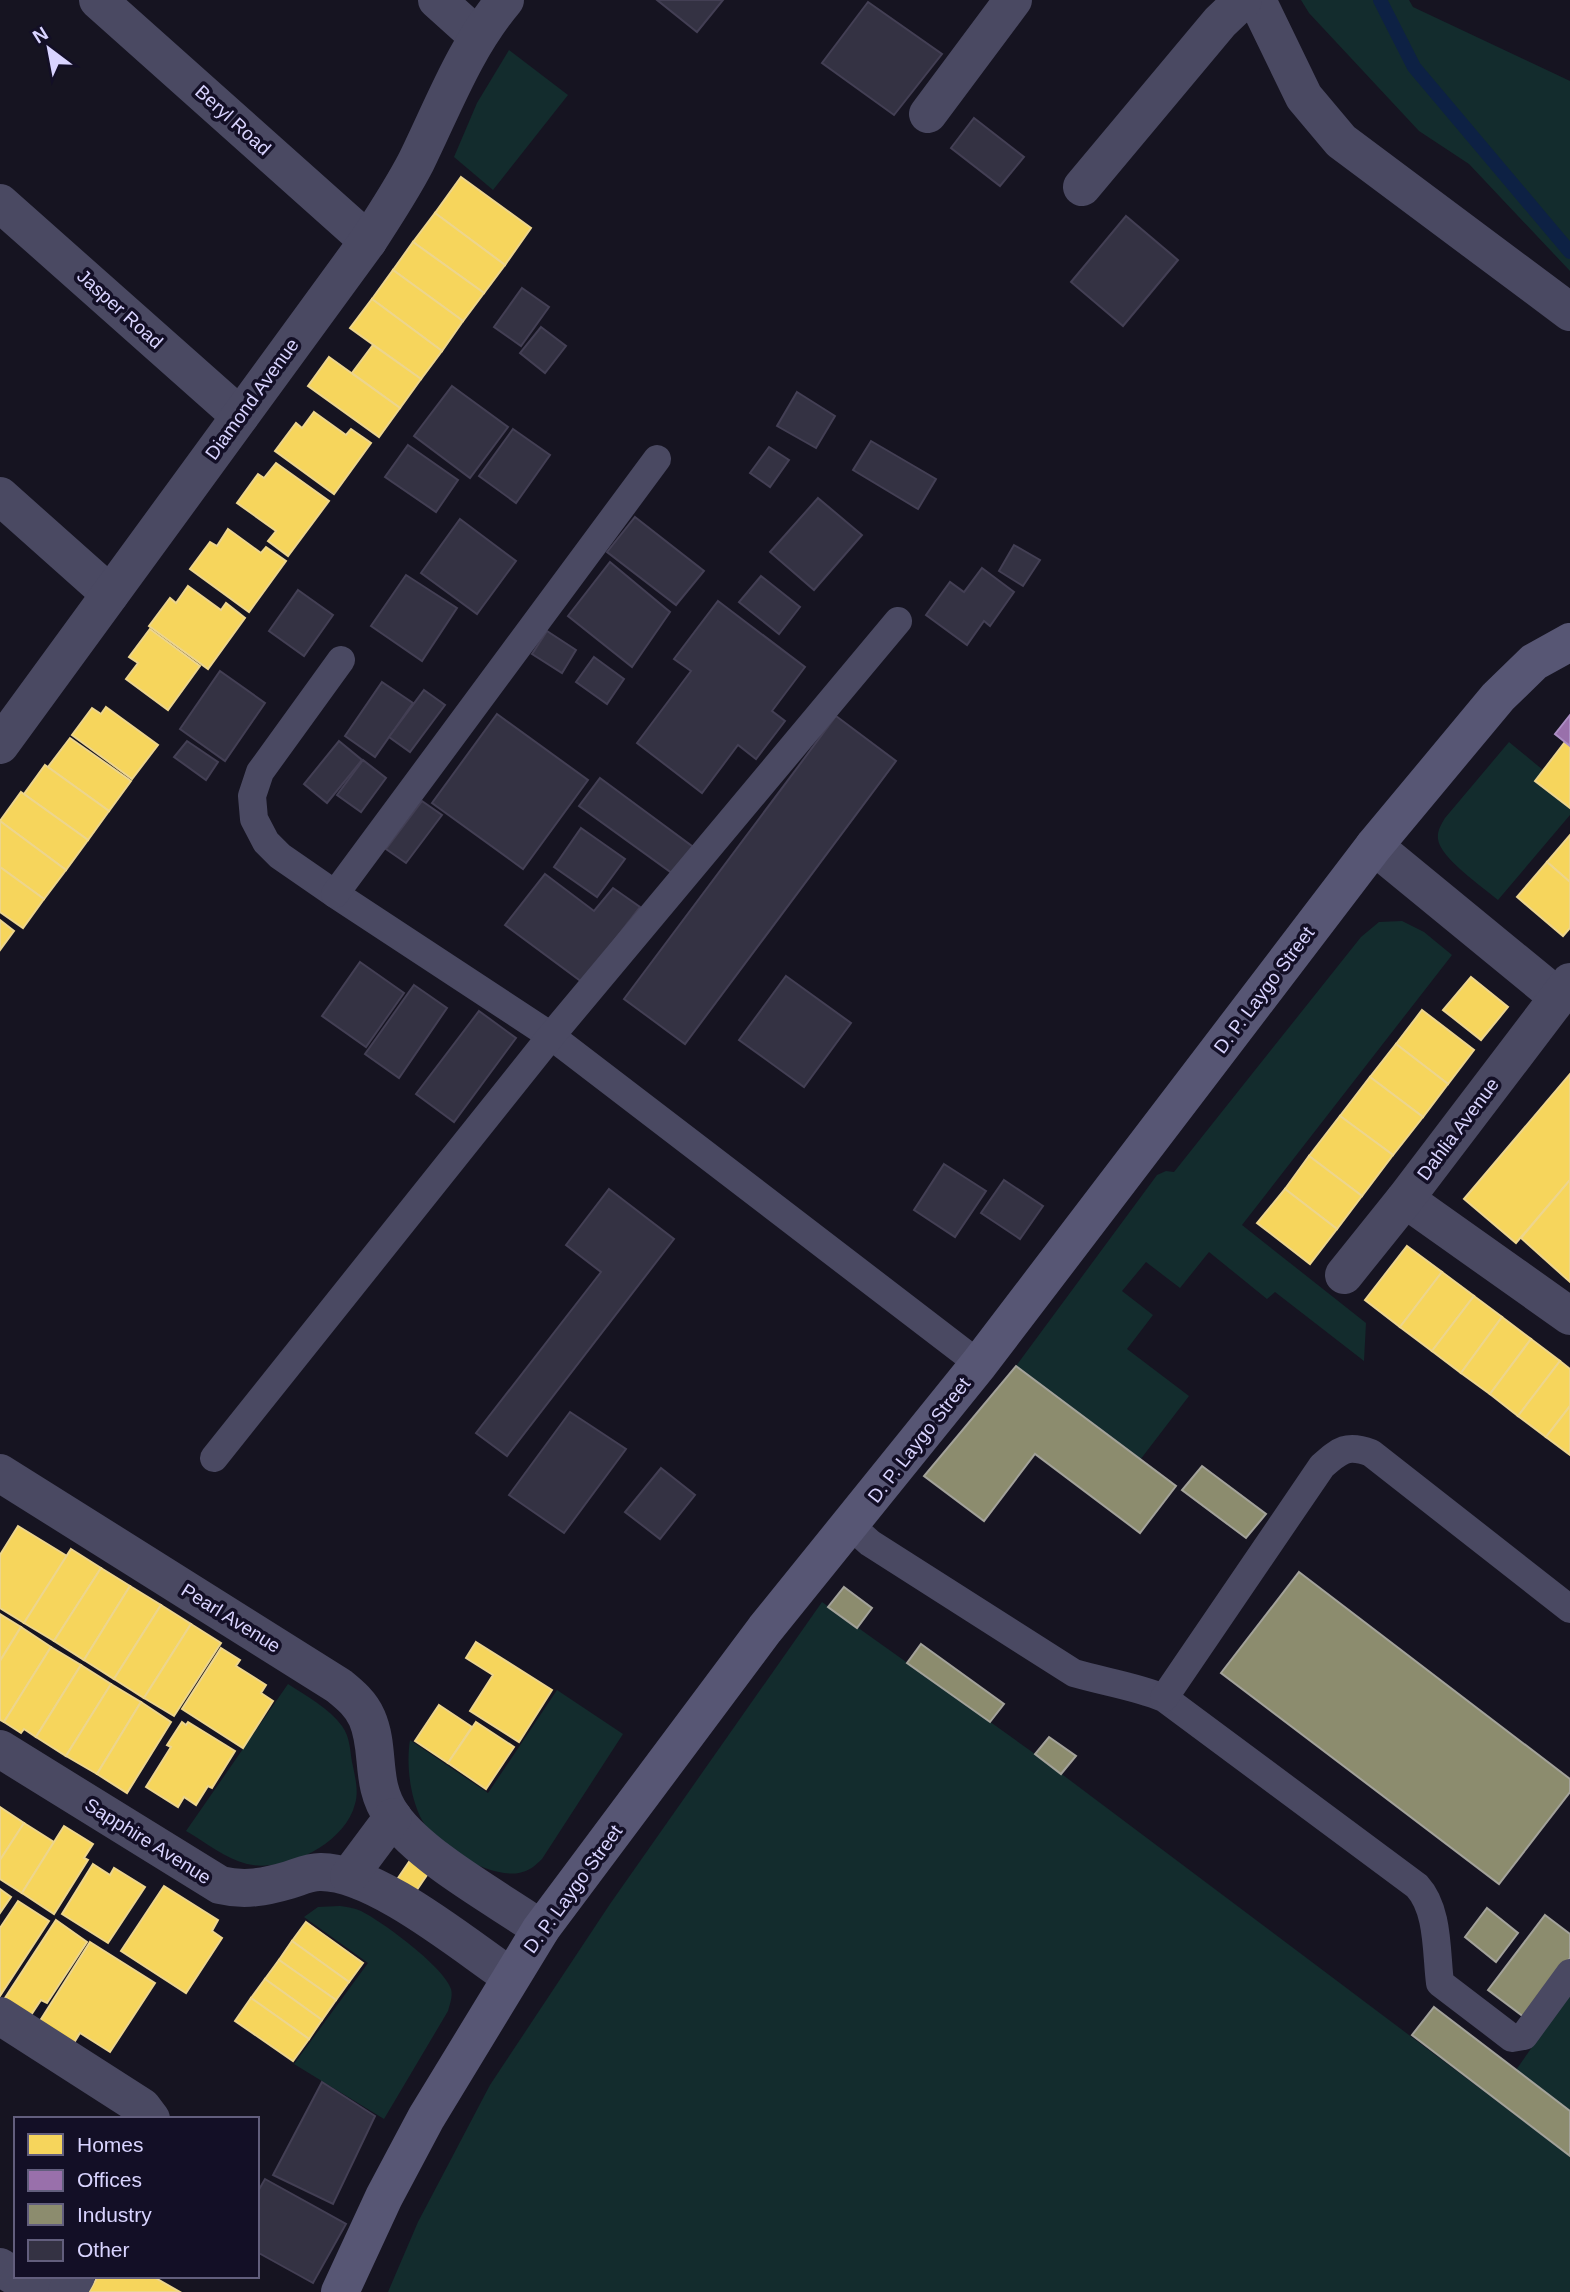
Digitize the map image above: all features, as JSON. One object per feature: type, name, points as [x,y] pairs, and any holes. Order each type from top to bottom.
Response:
[{"type":"main road","name":"D. P. Laygo Street","points":[[340,2292],[384,2197],[420,2129],[541,1929],[765,1629],[851,1526],[979,1364],[1374,846],[1498,697],[1534,662],[1570,642]]},
{"type":"street","name":"Beryl Road","points":[[98,0],[368,241]]},
{"type":"street","points":[[437,0],[477,36]]},
{"type":"street","name":"Diamond Avenue","points":[[0,746],[368,241],[415,164],[466,55],[505,0]]},
{"type":"street","points":[[928,114],[1013,0]]},
{"type":"street","points":[[1082,187],[1220,22],[1243,0]]},
{"type":"street","points":[[1257,0],[1304,97],[1341,141],[1570,312]]},
{"type":"street","name":"Jasper Road","points":[[0,203],[240,416]]},
{"type":"street","points":[[0,496],[110,594]]},
{"type":"street","points":[[1374,846],[1564,990]]},
{"type":"street","name":"Dahlia Avenue","points":[[1344,1275],[1564,990]]},
{"type":"street","points":[[1405,1199],[1570,1316]]},
{"type":"street","name":"Pearl Avenue","points":[[0,1473],[350,1695],[367,1717],[372,1734],[378,1788],[393,1816],[429,1853],[541,1929]]},
{"type":"street","name":"Sapphire Avenue","points":[[0,1749],[220,1885],[247,1889],[265,1887],[319,1872],[349,1876]]},
{"type":"street","points":[[393,1816],[349,1876],[396,1898],[511,1978]]},
{"type":"street","points":[[0,2016],[142,2106],[150,2117]]},
{"type":"street","points":[[18,2278],[40,2292]]},
{"type":"lane","points":[[335,894],[657,460]]},
{"type":"lane","points":[[214,1458],[551,1036],[898,621]]},
{"type":"lane","points":[[341,660],[260,772],[252,796],[254,818],[267,842],[280,856],[335,894],[551,1036],[979,1364]]},
{"type":"lane","points":[[1164,1698],[1322,1466],[1339,1451],[1357,1447],[1371,1453],[1570,1609]]},
{"type":"lane","points":[[851,1526],[870,1543],[1074,1673],[1138,1688],[1164,1698],[1417,1886],[1426,1895],[1431,1908],[1440,1983],[1512,2038],[1524,2036],[1570,1973]]},
{"type":"green space","points":[[1301,0],[1409,0],[1413,7],[1570,81],[1570,271],[1469,164],[1419,131],[1309,13]]},
{"type":"green space","points":[[509,50],[568,95],[493,190],[454,157],[477,103]]},
{"type":"green space","points":[[1509,742],[1543,770],[1535,781],[1570,808],[1570,815],[1498,900],[1446,855],[1438,836],[1445,818]]},
{"type":"green space","points":[[1402,921],[1424,932],[1452,955],[1242,1225],[1366,1323],[1364,1361],[1275,1292],[1267,1299],[1209,1252],[1180,1288],[1146,1262],[1122,1291],[1153,1315],[1127,1349],[1189,1396],[1140,1460],[1016,1366],[1157,1175],[1166,1171],[1174,1172],[1361,937],[1379,922]]},
{"type":"green space","points":[[822,1602],[1035,1754],[1570,2156],[1570,2292],[388,2292],[418,2222],[490,2085],[610,1904]]},
{"type":"green space","points":[[288,1684],[324,1708],[345,1730],[357,1789],[355,1804],[339,1832],[312,1852],[278,1864],[262,1866],[239,1862],[186,1831]]},
{"type":"green space","points":[[557,1690],[623,1734],[537,1864],[519,1873],[493,1871],[479,1866],[451,1850],[422,1820],[414,1802],[410,1781],[410,1740],[488,1793]]},
{"type":"green space","points":[[340,1906],[361,1911],[397,1935],[437,1969],[451,1989],[448,2011],[384,2119],[294,2064],[368,1963],[304,1917],[318,1907]]},
{"type":"green space","points":[[1570,1993],[1570,2111],[1516,2070]]},
{"type":"building: Homes","points":[[461,177],[531,228],[505,265],[435,213]]},
{"type":"building: Homes","points":[[435,213],[505,265],[484,293],[413,242]]},
{"type":"building: Homes","points":[[413,242],[484,293],[463,321],[393,270]]},
{"type":"building: Homes","points":[[393,270],[463,321],[442,351],[372,299]]},
{"type":"building: Homes","points":[[372,299],[442,351],[421,379],[350,328]]},
{"type":"building: Homes","points":[[373,345],[421,379],[400,408],[352,373]]},
{"type":"building: Homes","points":[[329,357],[400,408],[379,437],[308,386]]},
{"type":"building: Homes","points":[[314,412],[346,435],[351,429],[371,443],[334,494],[275,451],[296,423],[302,428]]},
{"type":"building: Homes","points":[[276,463],[329,501],[288,556],[268,541],[276,531],[237,503],[258,474],[264,478]]},
{"type":"building: Homes","points":[[228,529],[261,553],[266,547],[286,561],[249,612],[190,569],[210,542],[217,546]]},
{"type":"building: Homes","points":[[188,586],[221,610],[226,603],[245,618],[208,669],[149,626],[170,598],[176,603]]},
{"type":"building: Homes","points":[[150,629],[200,666],[168,710],[126,679],[138,663],[129,657]]},
{"type":"building: Homes","points":[[106,707],[158,745],[132,779],[72,735],[92,708],[101,714]]},
{"type":"building: Homes","points":[[70,738],[131,781],[109,811],[48,767]]},
{"type":"building: Homes","points":[[1565,742],[1570,746],[1570,808],[1535,781]]},
{"type":"building: Homes","points":[[45,765],[109,811],[88,840],[24,794]]},
{"type":"building: Homes","points":[[21,792],[88,840],[66,870],[0,821]]},
{"type":"building: Homes","points":[[0,821],[66,870],[44,899],[0,867]]},
{"type":"building: Homes","points":[[1570,835],[1570,882],[1547,862]]},
{"type":"building: Homes","points":[[1547,862],[1570,882],[1570,928],[1563,936],[1517,897]]},
{"type":"building: Homes","points":[[0,867],[44,899],[23,928],[0,912]]},
{"type":"building: Homes","points":[[0,920],[14,931],[0,950]]},
{"type":"building: Homes","points":[[1471,977],[1508,1007],[1481,1040],[1443,1010]]},
{"type":"building: Homes","points":[[1422,1010],[1474,1050],[1448,1084],[1396,1044]]},
{"type":"building: Homes","points":[[1396,1044],[1448,1084],[1423,1117],[1370,1077]]},
{"type":"building: Homes","points":[[1570,1074],[1570,1180],[1516,1243],[1464,1199]]},
{"type":"building: Homes","points":[[1370,1077],[1423,1117],[1393,1155],[1340,1116]]},
{"type":"building: Homes","points":[[1340,1116],[1393,1155],[1362,1196],[1309,1156]]},
{"type":"building: Homes","points":[[1309,1156],[1362,1196],[1337,1229],[1285,1189]]},
{"type":"building: Homes","points":[[1570,1180],[1570,1282],[1521,1238]]},
{"type":"building: Homes","points":[[1285,1189],[1337,1229],[1310,1264],[1257,1223]]},
{"type":"building: Homes","points":[[1407,1246],[1442,1272],[1400,1327],[1365,1300]]},
{"type":"building: Homes","points":[[1442,1272],[1474,1296],[1432,1351],[1400,1327]]},
{"type":"building: Homes","points":[[1474,1296],[1502,1317],[1461,1373],[1432,1351]]},
{"type":"building: Homes","points":[[1502,1317],[1531,1339],[1490,1394],[1461,1373]]},
{"type":"building: Homes","points":[[1531,1339],[1560,1361],[1518,1416],[1490,1394]]},
{"type":"building: Homes","points":[[1560,1361],[1570,1369],[1570,1406],[1546,1437],[1518,1416]]},
{"type":"building: Homes","points":[[1570,1406],[1570,1455],[1546,1437]]},
{"type":"building: Homes","points":[[18,1526],[67,1556],[24,1623],[0,1608],[0,1555]]},
{"type":"building: Homes","points":[[71,1549],[101,1568],[54,1641],[24,1623]]},
{"type":"building: Homes","points":[[101,1568],[130,1586],[84,1660],[54,1641]]},
{"type":"building: Homes","points":[[130,1586],[161,1605],[114,1679],[84,1660]]},
{"type":"building: Homes","points":[[161,1605],[191,1624],[144,1698],[114,1679]]},
{"type":"building: Homes","points":[[0,1614],[21,1627],[0,1661]]},
{"type":"building: Homes","points":[[191,1624],[221,1643],[174,1716],[144,1698]]},
{"type":"building: Homes","points":[[21,1627],[51,1647],[4,1722],[0,1720],[0,1661]]},
{"type":"building: Homes","points":[[476,1642],[552,1690],[519,1742],[470,1711],[493,1675],[466,1658]]},
{"type":"building: Homes","points":[[51,1647],[81,1665],[36,1737],[24,1729],[21,1733],[4,1722]]},
{"type":"building: Homes","points":[[221,1648],[240,1660],[236,1666],[266,1685],[261,1693],[273,1701],[243,1748],[182,1709]]},
{"type":"building: Homes","points":[[81,1665],[111,1684],[66,1756],[36,1737]]},
{"type":"building: Homes","points":[[111,1684],[141,1702],[97,1774],[66,1756]]},
{"type":"building: Homes","points":[[141,1702],[171,1722],[127,1793],[97,1774]]},
{"type":"building: Homes","points":[[439,1705],[472,1727],[448,1763],[415,1741]]},
{"type":"building: Homes","points":[[182,1722],[186,1725],[188,1722],[235,1751],[212,1788],[208,1786],[196,1805],[184,1797],[178,1807],[146,1787],[171,1747],[167,1745]]},
{"type":"building: Homes","points":[[476,1722],[514,1747],[486,1789],[448,1763]]},
{"type":"building: Homes","points":[[0,1807],[24,1823],[0,1860]]},
{"type":"building: Homes","points":[[24,1823],[54,1842],[22,1893],[0,1879],[0,1860]]},
{"type":"building: Homes","points":[[64,1826],[93,1844],[84,1858],[88,1860],[54,1914],[22,1893]]},
{"type":"building: Homes","points":[[411,1859],[429,1872],[414,1894],[396,1881]]},
{"type":"building: Homes","points":[[93,1864],[110,1875],[114,1868],[145,1887],[108,1943],[62,1914]]},
{"type":"building: Homes","points":[[164,1886],[218,1920],[212,1931],[222,1938],[186,1993],[121,1951]]},
{"type":"building: Homes","points":[[0,1889],[11,1897],[0,1913]]},
{"type":"building: Homes","points":[[18,1901],[49,1921],[0,1996],[0,1928]]},
{"type":"building: Homes","points":[[56,1920],[87,1942],[47,2003],[41,2000],[29,2018],[3,2001]]},
{"type":"building: Homes","points":[[306,1922],[363,1963],[349,1982],[292,1941]]},
{"type":"building: Homes","points":[[292,1941],[349,1982],[336,2000],[279,1960]]},
{"type":"building: Homes","points":[[90,1942],[155,1983],[110,2052],[80,2033],[72,2046],[38,2024]]},
{"type":"building: Homes","points":[[279,1960],[336,2000],[322,2020],[265,1979]]},
{"type":"building: Homes","points":[[265,1979],[322,2020],[309,2039],[251,1998]]},
{"type":"building: Homes","points":[[251,1998],[309,2039],[293,2061],[235,2021]]},
{"type":"building: Homes","points":[[97,2278],[156,2278],[180,2292],[89,2292]]},
{"type":"building: Offices","points":[[1570,715],[1570,746],[1555,734]]},
{"type":"building: Industry","points":[[1016,1366],[1176,1486],[1140,1533],[1035,1454],[984,1521],[924,1476]]},
{"type":"building: Industry","points":[[1202,1466],[1266,1514],[1246,1538],[1182,1490]]},
{"type":"building: Industry","points":[[1299,1572],[1570,1779],[1570,1792],[1499,1884],[1221,1673]]},
{"type":"building: Industry","points":[[844,1587],[872,1608],[857,1628],[828,1607]]},
{"type":"building: Industry","points":[[921,1644],[1004,1704],[990,1722],[907,1663]]},
{"type":"building: Industry","points":[[1049,1737],[1076,1756],[1061,1774],[1035,1754]]},
{"type":"building: Industry","points":[[1487,1908],[1518,1933],[1496,1962],[1465,1937]]},
{"type":"building: Industry","points":[[1545,1915],[1570,1934],[1570,1958],[1524,2017],[1488,1990]]},
{"type":"building: Industry","points":[[1434,2007],[1570,2111],[1570,2156],[1412,2035]]},
{"type":"building: Other","points":[[657,0],[723,0],[697,32]]},
{"type":"building: Other","points":[[868,2],[942,54],[894,115],[822,63]]},
{"type":"building: Other","points":[[974,118],[1024,157],[1000,186],[951,148]]},
{"type":"building: Other","points":[[1126,216],[1178,260],[1123,326],[1071,282]]},
{"type":"building: Other","points":[[522,288],[549,307],[521,346],[494,327]]},
{"type":"building: Other","points":[[541,327],[566,346],[545,373],[520,353]]},
{"type":"building: Other","points":[[452,386],[508,427],[470,478],[414,436]]},
{"type":"building: Other","points":[[797,392],[835,416],[816,448],[777,426]]},
{"type":"building: Other","points":[[513,429],[550,455],[516,503],[479,476]]},
{"type":"building: Other","points":[[871,441],[936,479],[918,509],[853,470]]},
{"type":"building: Other","points":[[408,445],[458,480],[436,512],[385,477]]},
{"type":"building: Other","points":[[769,447],[789,460],[770,487],[750,473]]},
{"type":"building: Other","points":[[818,498],[862,535],[814,590],[770,552]]},
{"type":"building: Other","points":[[635,517],[704,571],[676,605],[607,552]]},
{"type":"building: Other","points":[[460,519],[516,561],[477,614],[421,573]]},
{"type":"building: Other","points":[[1014,545],[1040,560],[1023,586],[999,571]]},
{"type":"building: Other","points":[[610,562],[670,612],[632,667],[568,616]]},
{"type":"building: Other","points":[[982,568],[1014,592],[990,626],[984,621],[967,645],[926,615],[950,582],[964,592]]},
{"type":"building: Other","points":[[406,575],[457,608],[422,661],[371,626]]},
{"type":"building: Other","points":[[761,576],[800,607],[779,634],[739,602]]},
{"type":"building: Other","points":[[298,590],[333,615],[304,656],[269,631]]},
{"type":"building: Other","points":[[718,601],[805,667],[772,711],[785,721],[756,759],[738,745],[702,793],[637,743],[691,671],[674,659]]},
{"type":"building: Other","points":[[547,631],[576,650],[562,673],[532,654]]},
{"type":"building: Other","points":[[594,657],[624,679],[607,704],[576,682]]},
{"type":"building: Other","points":[[220,671],[265,703],[225,761],[180,729]]},
{"type":"building: Other","points":[[382,682],[413,703],[375,757],[345,736]]},
{"type":"building: Other","points":[[424,690],[445,705],[410,752],[389,737]]},
{"type":"building: Other","points":[[497,714],[588,780],[523,869],[432,803]]},
{"type":"building: Other","points":[[836,716],[896,761],[685,1044],[624,999]]},
{"type":"building: Other","points":[[187,741],[218,762],[206,780],[174,757]]},
{"type":"building: Other","points":[[339,741],[362,760],[327,803],[304,784]]},
{"type":"building: Other","points":[[363,760],[386,778],[361,812],[337,795]]},
{"type":"building: Other","points":[[600,778],[696,849],[676,876],[579,806]]},
{"type":"building: Other","points":[[422,801],[442,815],[406,863],[386,849]]},
{"type":"building: Other","points":[[581,828],[625,859],[597,897],[554,867]]},
{"type":"building: Other","points":[[545,874],[594,911],[613,888],[640,907],[582,982],[505,925]]},
{"type":"building: Other","points":[[360,962],[404,993],[366,1047],[322,1016]]},
{"type":"building: Other","points":[[786,976],[851,1023],[804,1087],[739,1040]]},
{"type":"building: Other","points":[[414,985],[447,1008],[399,1078],[365,1054]]},
{"type":"building: Other","points":[[479,1011],[516,1038],[454,1122],[416,1094]]},
{"type":"building: Other","points":[[944,1164],[986,1191],[955,1237],[914,1210]]},
{"type":"building: Other","points":[[1004,1180],[1043,1206],[1020,1239],[981,1213]]},
{"type":"building: Other","points":[[609,1189],[674,1239],[507,1456],[476,1433],[601,1272],[566,1245]]},
{"type":"building: Other","points":[[570,1412],[626,1449],[564,1533],[509,1495]]},
{"type":"building: Other","points":[[661,1468],[695,1495],[660,1539],[625,1512]]},
{"type":"building: Other","points":[[322,2082],[375,2116],[333,2204],[273,2175]]},
{"type":"building: Other","points":[[265,2179],[346,2224],[313,2283],[259,2253],[259,2190]]},
{"type":"waterway","points":[[1380,0],[1414,67],[1570,252]]}]
